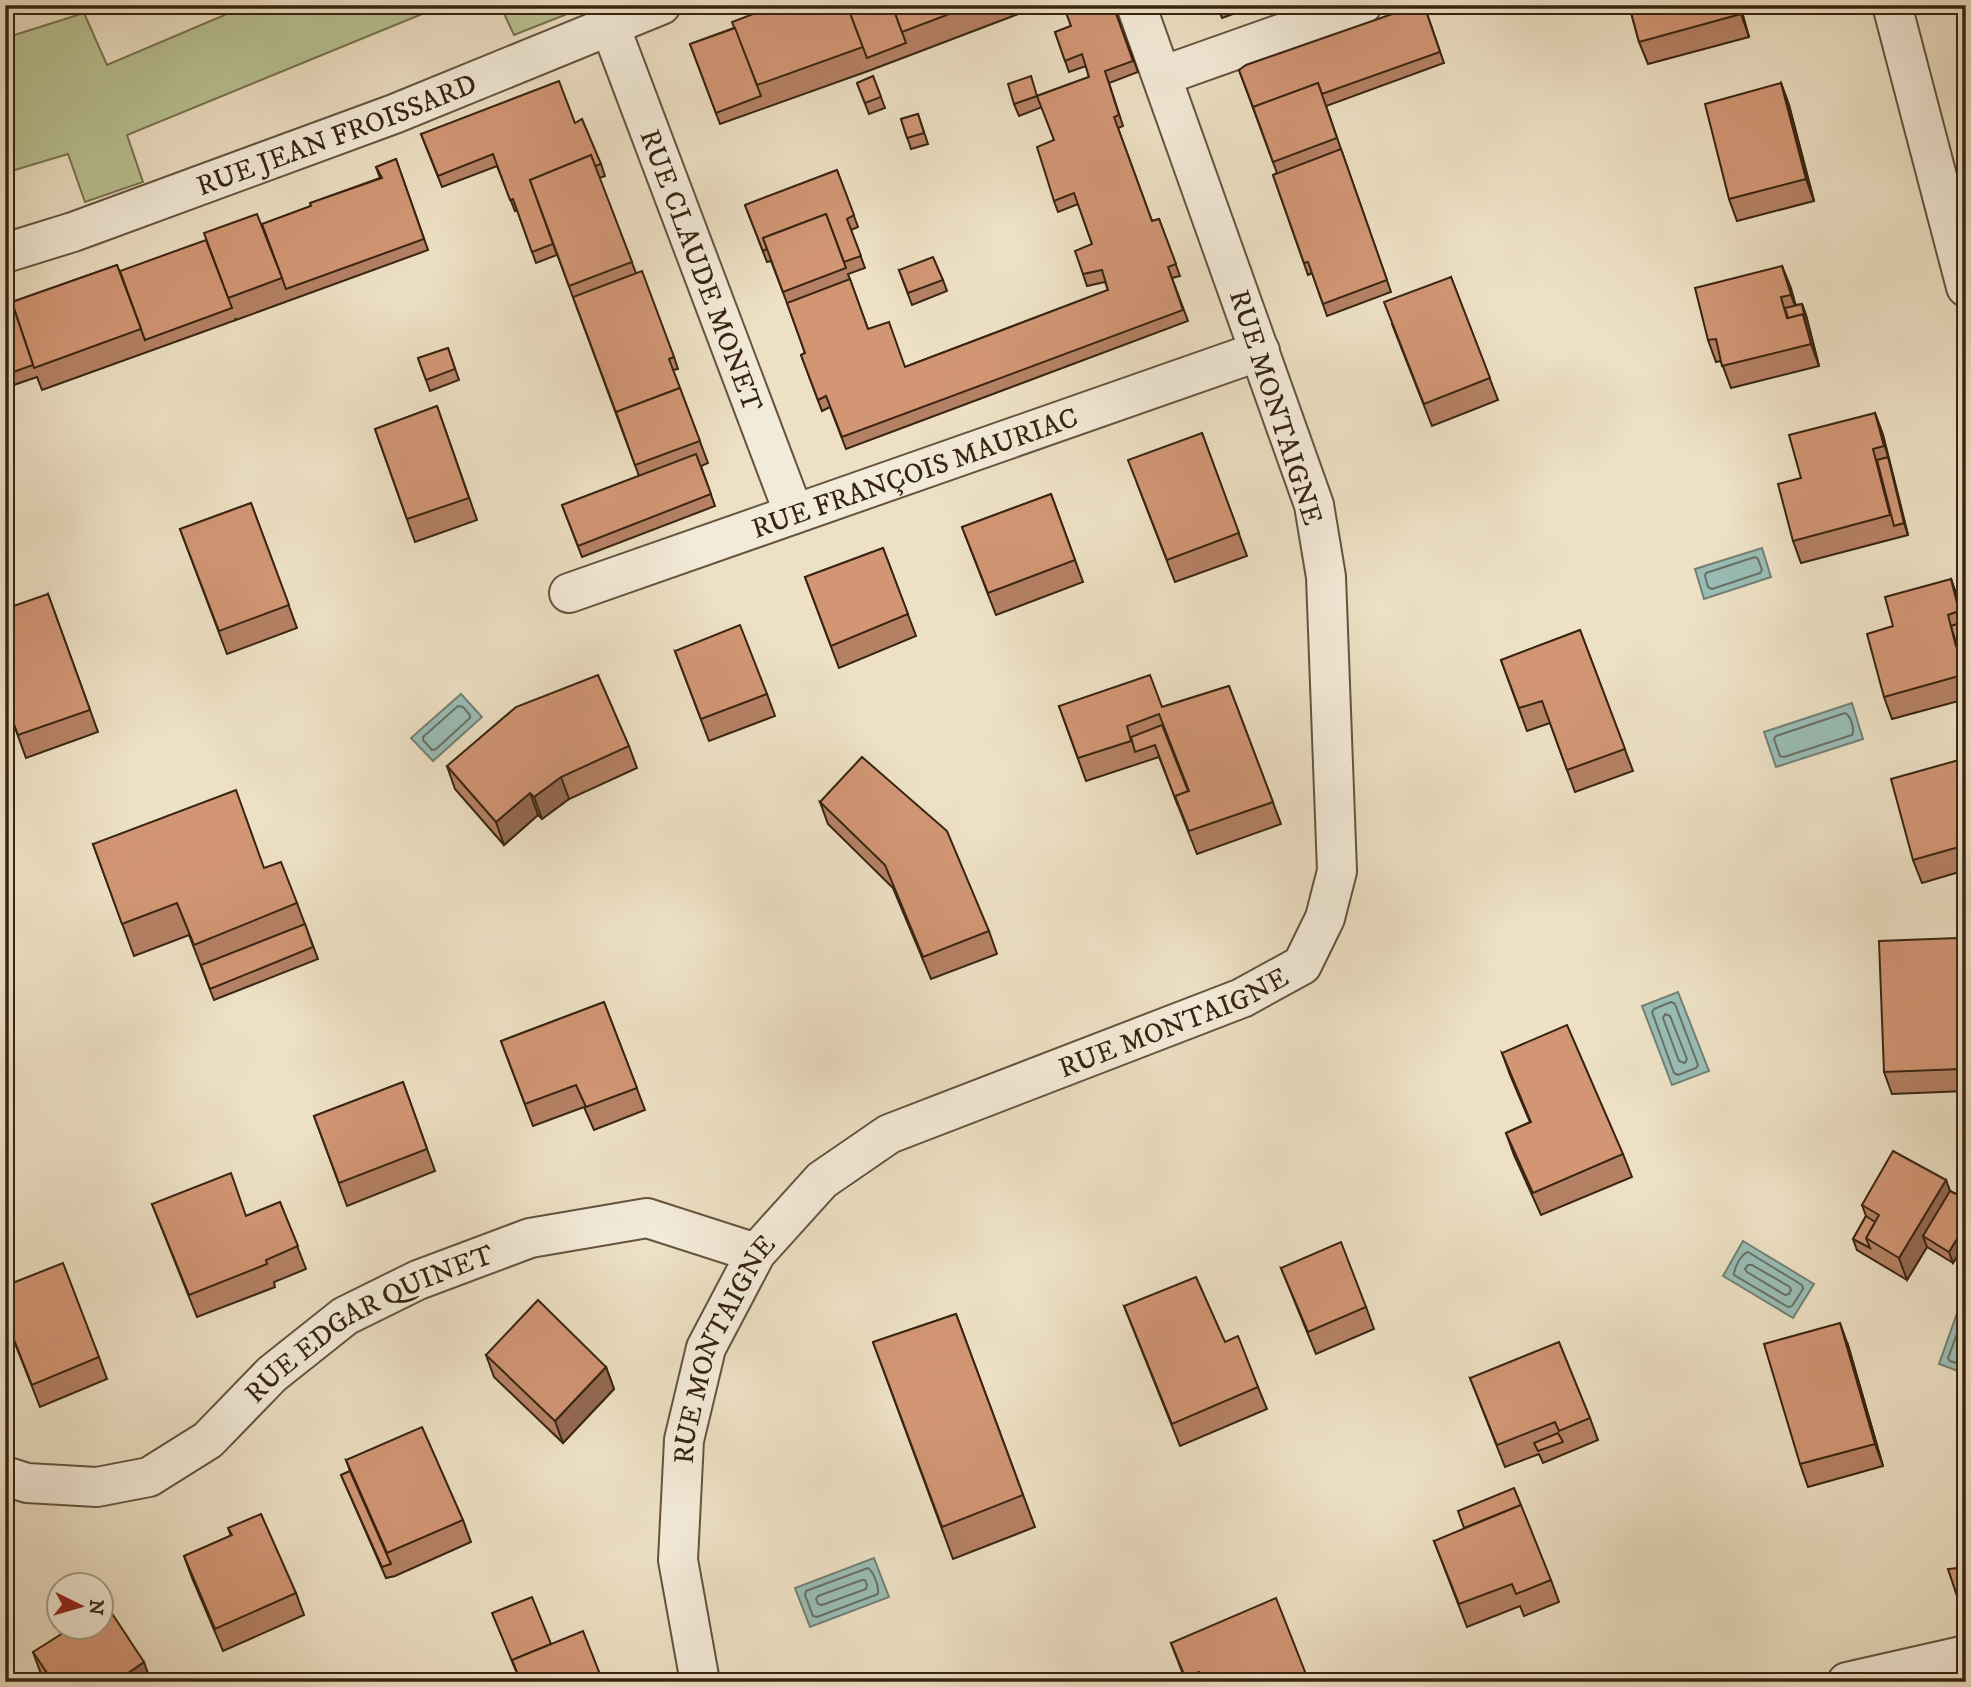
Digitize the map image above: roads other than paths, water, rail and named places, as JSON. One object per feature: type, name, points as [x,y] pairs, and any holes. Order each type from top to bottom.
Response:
[{"type":"street","name":"RUE JEAN FROISSARD","points":[[5,253],[73,233],[394,114],[661,5]]},
{"type":"street","name":"RUE MONTAIGNE","points":[[700,1682],[678,1560],[684,1440],[706,1348],[755,1253],[822,1180],[889,1134],[1241,998],[1302,965],[1325,918],[1337,871],[1326,577],[1314,505],[1136,5]]},
{"type":"street","points":[[1163,76],[1362,5]]},
{"type":"street","points":[[1892,5],[1966,287]]},
{"type":"street","name":"RUE CLAUDE MONET","points":[[610,26],[794,514]]},
{"type":"street","name":"RUE FRANÇOIS MAURIAC","points":[[569,593],[1260,351]]},
{"type":"street","name":"RUE EDGAR QUINET","points":[[5,1476],[27,1483],[97,1487],[149,1476],[208,1440],[272,1374],[345,1316],[418,1280],[530,1238],[647,1218],[755,1253]]},
{"type":"street","points":[[1847,1682],[1966,1655]]},
{"type":"water","points":[[1762,548],[1771,577],[1704,599],[1695,569]]},
{"type":"water","points":[[461,694],[482,717],[433,761],[411,738]]},
{"type":"water","points":[[1852,703],[1863,739],[1776,767],[1764,732]]},
{"type":"water","points":[[1678,992],[1709,1071],[1672,1085],[1642,1006]]},
{"type":"water","points":[[1743,1241],[1814,1284],[1793,1318],[1723,1276]]},
{"type":"water","points":[[1966,1288],[1966,1374],[1939,1364]]},
{"type":"water","points":[[874,1558],[889,1597],[810,1627],[795,1588]]}]
